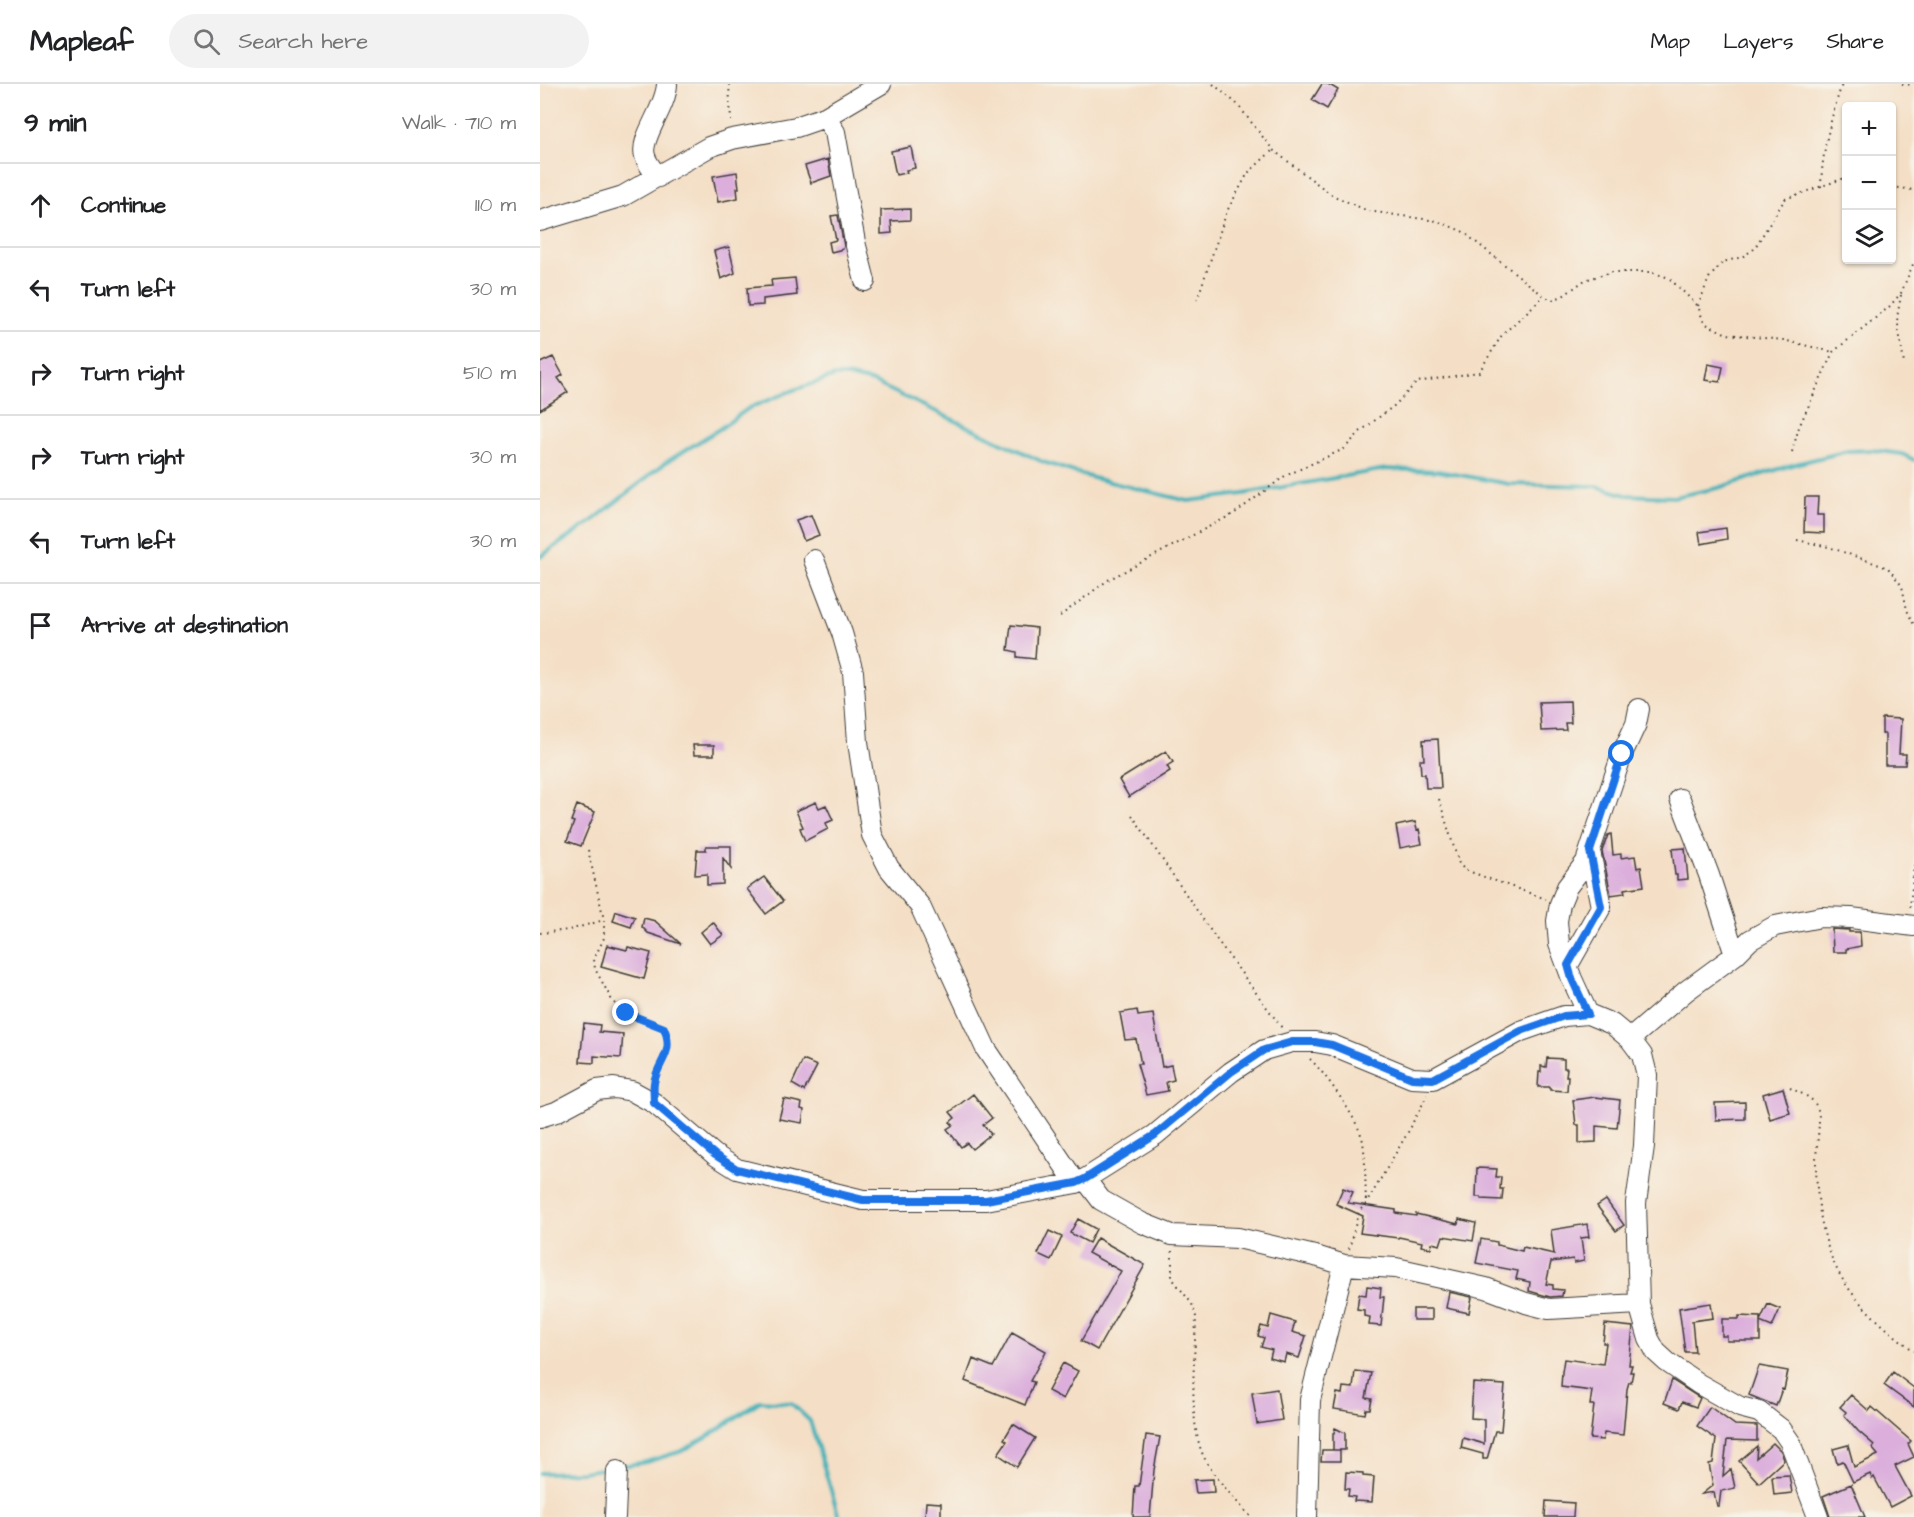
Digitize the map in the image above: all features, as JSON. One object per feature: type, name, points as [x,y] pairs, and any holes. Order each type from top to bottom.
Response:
[{"type":"street","points":[[658,177],[646,159],[645,140],[662,106],[667,84]]},
{"type":"street","points":[[540,221],[623,196],[709,147],[732,139],[796,127],[825,117],[881,84]]},
{"type":"street","points":[[825,117],[835,132],[855,242],[865,281]]},
{"type":"street","points":[[814,560],[842,633],[853,672],[858,742],[872,835],[889,868],[920,906],[986,1049],[1080,1181],[1101,1200],[1142,1223],[1172,1235],[1238,1238],[1344,1265],[1396,1268],[1486,1288],[1549,1309],[1638,1304]]},
{"type":"street","points":[[1588,1014],[1558,944],[1557,921],[1560,904],[1567,887],[1586,862],[1622,754],[1636,724],[1639,709]]},
{"type":"street","points":[[1680,799],[1710,875],[1736,955]]},
{"type":"street","points":[[1568,965],[1601,907],[1590,851]]},
{"type":"street","points":[[1630,1039],[1686,990],[1736,955],[1750,940],[1775,926],[1821,918],[1851,918],[1911,926]]},
{"type":"street","points":[[540,1117],[556,1112],[597,1090],[614,1088],[632,1091],[654,1103],[715,1155],[737,1169],[863,1200],[986,1200],[1080,1181],[1155,1135],[1231,1072],[1264,1050],[1292,1042],[1315,1042],[1332,1045],[1412,1078],[1433,1079],[1521,1031],[1564,1016],[1588,1014],[1612,1024],[1630,1039],[1642,1055],[1647,1075],[1644,1146],[1636,1203],[1638,1304],[1649,1339],[1656,1352],[1667,1362],[1699,1384],[1740,1407],[1759,1412],[1781,1429],[1790,1442],[1818,1517]]},
{"type":"street","points":[[1307,1517],[1310,1400],[1344,1265]]},
{"type":"street","points":[[615,1517],[617,1471]]},
{"type":"path","points":[[729,84],[732,139]]},
{"type":"path","points":[[1213,84],[1237,104],[1273,150],[1332,195],[1368,211],[1437,221],[1462,231],[1552,300],[1563,296],[1585,280],[1612,272],[1651,272],[1669,278],[1698,306],[1704,323],[1727,334],[1783,340],[1833,352]]},
{"type":"path","points":[[1821,187],[1828,128],[1842,84]]},
{"type":"path","points":[[1902,84],[1914,85]]},
{"type":"path","points":[[1197,300],[1227,211],[1248,173],[1273,150]]},
{"type":"path","points":[[1698,306],[1709,278],[1723,262],[1742,257],[1754,249],[1785,200],[1842,179]]},
{"type":"path","points":[[1896,188],[1914,190]]},
{"type":"path","points":[[1904,364],[1897,318],[1901,293],[1914,262]]},
{"type":"path","points":[[1792,452],[1799,427],[1833,352],[1889,307],[1901,293]]},
{"type":"path","points":[[1060,616],[1108,580],[1234,513],[1285,476],[1344,450],[1361,431],[1395,405],[1417,382],[1479,372],[1502,335],[1544,296]]},
{"type":"path","points":[[1797,540],[1829,547],[1888,568],[1902,586],[1907,610],[1914,625]]},
{"type":"path","points":[[1439,799],[1459,864],[1465,870],[1560,904]]},
{"type":"path","points":[[1132,815],[1218,940],[1292,1042],[1319,1068],[1359,1128],[1363,1141],[1366,1204]]},
{"type":"path","points":[[588,850],[604,920],[604,938],[594,959],[595,969],[613,1002],[626,1013],[664,1028],[668,1037],[668,1049],[654,1083],[654,1103]]},
{"type":"path","points":[[1911,926],[1914,865]]},
{"type":"path","points":[[540,933],[569,930],[604,920]]},
{"type":"path","points":[[1344,1265],[1359,1211],[1366,1204],[1411,1127],[1414,1116],[1421,1109],[1433,1079]]},
{"type":"path","points":[[1790,1088],[1812,1099],[1818,1112],[1816,1162],[1821,1215],[1830,1255],[1843,1283],[1882,1326],[1914,1351]]},
{"type":"path","points":[[1172,1235],[1172,1278],[1191,1304],[1196,1317],[1193,1413],[1201,1450],[1205,1460],[1251,1517]]},
{"type":"building","points":[[1322,84],[1328,84],[1338,90],[1327,109],[1312,100]]},
{"type":"building","points":[[911,147],[915,168],[906,170],[907,173],[896,175],[891,151]]},
{"type":"building","points":[[828,159],[831,176],[811,183],[805,166]]},
{"type":"building","points":[[737,172],[738,198],[718,202],[713,176]]},
{"type":"building","points":[[910,209],[910,220],[891,221],[892,233],[881,234],[881,210]]},
{"type":"building","points":[[838,215],[844,246],[843,249],[831,252],[829,242],[836,240],[831,216]]},
{"type":"building","points":[[729,247],[735,273],[721,279],[714,251]]},
{"type":"building","points":[[795,278],[797,295],[763,299],[763,305],[748,306],[747,288],[772,286],[771,280]]},
{"type":"building","points":[[553,357],[563,375],[558,378],[568,392],[540,410],[540,363]]},
{"type":"building","points":[[1708,364],[1723,367],[1720,382],[1705,380]]},
{"type":"building","points":[[1805,497],[1818,497],[1817,515],[1824,515],[1824,533],[1804,532]]},
{"type":"building","points":[[811,515],[819,535],[804,541],[796,520]]},
{"type":"building","points":[[1726,528],[1727,539],[1701,544],[1699,532]]},
{"type":"building","points":[[1011,625],[1037,628],[1035,659],[1017,657],[1017,652],[1008,650]]},
{"type":"building","points":[[1570,701],[1571,723],[1565,723],[1566,730],[1541,731],[1539,702]]},
{"type":"building","points":[[1882,718],[1901,719],[1899,754],[1906,754],[1905,765],[1885,765],[1885,734],[1882,734]]},
{"type":"building","points":[[1438,739],[1441,788],[1426,788],[1425,774],[1421,774],[1420,760],[1424,760],[1423,740]]},
{"type":"building","points":[[693,745],[714,745],[714,755],[694,755]]},
{"type":"building","points":[[1166,751],[1173,762],[1167,766],[1170,771],[1129,797],[1119,780]]},
{"type":"building","points":[[816,802],[819,808],[826,805],[833,820],[826,823],[828,829],[805,841],[800,828],[803,827],[796,811]]},
{"type":"building","points":[[577,805],[595,812],[581,846],[567,841]]},
{"type":"building","points":[[1415,822],[1422,844],[1400,848],[1396,826]]},
{"type":"building","points":[[1611,834],[1613,855],[1621,854],[1621,858],[1635,856],[1637,868],[1641,867],[1644,886],[1624,889],[1625,893],[1611,895],[1602,851],[1608,835]]},
{"type":"building","points":[[706,846],[731,846],[731,869],[723,858],[723,884],[707,885],[707,874],[695,875],[697,850],[706,850]]},
{"type":"building","points":[[1685,848],[1688,879],[1677,880],[1672,849]]},
{"type":"building","points":[[764,877],[783,901],[766,914],[747,889]]},
{"type":"building","points":[[616,911],[635,917],[631,927],[613,921]]},
{"type":"building","points":[[644,918],[655,921],[681,944],[648,933],[642,927]]},
{"type":"building","points":[[713,922],[723,935],[710,944],[701,932]]},
{"type":"building","points":[[1832,929],[1860,932],[1861,946],[1846,949],[1846,952],[1833,952]]},
{"type":"building","points":[[607,945],[651,953],[644,979],[601,967]]},
{"type":"building","points":[[1137,1010],[1138,1016],[1153,1014],[1162,1067],[1171,1065],[1174,1080],[1166,1082],[1168,1091],[1146,1095],[1137,1064],[1141,1064],[1136,1039],[1125,1040],[1120,1013]]},
{"type":"building","points":[[584,1023],[600,1025],[599,1032],[623,1034],[621,1058],[594,1056],[594,1063],[580,1062]]},
{"type":"building","points":[[1547,1058],[1564,1059],[1564,1068],[1567,1068],[1566,1076],[1568,1076],[1567,1091],[1538,1087],[1539,1072],[1541,1072],[1541,1066],[1546,1067]]},
{"type":"building","points":[[803,1060],[817,1066],[804,1091],[792,1084]]},
{"type":"building","points":[[1783,1088],[1790,1113],[1770,1119],[1763,1094]]},
{"type":"building","points":[[973,1094],[992,1118],[983,1125],[991,1134],[972,1149],[967,1143],[961,1147],[947,1129],[953,1125],[950,1122],[955,1118],[950,1112]]},
{"type":"building","points":[[1595,1097],[1620,1100],[1617,1128],[1596,1126],[1596,1142],[1579,1143],[1579,1125],[1576,1125],[1573,1100]]},
{"type":"building","points":[[784,1099],[802,1103],[801,1109],[804,1110],[802,1123],[779,1119]]},
{"type":"building","points":[[1745,1102],[1745,1119],[1716,1120],[1715,1103]]},
{"type":"building","points":[[1477,1168],[1497,1169],[1496,1177],[1501,1177],[1500,1189],[1503,1189],[1502,1200],[1476,1197]]},
{"type":"building","points":[[1343,1188],[1353,1192],[1348,1203],[1396,1210],[1396,1213],[1416,1216],[1416,1214],[1458,1224],[1459,1219],[1476,1223],[1473,1241],[1443,1236],[1440,1245],[1432,1243],[1431,1248],[1421,1246],[1422,1242],[1399,1237],[1360,1233],[1363,1216],[1336,1204]]},
{"type":"building","points":[[1606,1200],[1624,1225],[1616,1231],[1597,1206]]},
{"type":"building","points":[[1078,1219],[1096,1229],[1089,1243],[1070,1233]]},
{"type":"building","points":[[1587,1224],[1589,1237],[1581,1238],[1584,1261],[1574,1263],[1573,1259],[1551,1262],[1546,1284],[1553,1285],[1553,1289],[1563,1290],[1562,1296],[1550,1297],[1529,1291],[1530,1282],[1516,1279],[1518,1271],[1476,1263],[1481,1239],[1522,1251],[1523,1247],[1554,1254],[1551,1230]]},
{"type":"building","points":[[1049,1231],[1062,1237],[1051,1260],[1038,1254]]},
{"type":"building","points":[[1097,1238],[1145,1265],[1097,1350],[1081,1341],[1121,1271],[1088,1253]]},
{"type":"building","points":[[1367,1286],[1381,1288],[1380,1297],[1384,1297],[1381,1326],[1369,1325],[1370,1317],[1364,1316],[1364,1310],[1357,1309],[1359,1294],[1366,1295]]},
{"type":"building","points":[[1449,1292],[1472,1297],[1469,1313],[1446,1308]]},
{"type":"building","points":[[1711,1303],[1713,1318],[1692,1321],[1695,1352],[1685,1352],[1679,1308]]},
{"type":"building","points":[[1768,1304],[1780,1309],[1772,1327],[1760,1322],[1760,1341],[1727,1341],[1727,1336],[1722,1336],[1722,1319],[1739,1319],[1739,1316],[1760,1317],[1760,1321]]},
{"type":"building","points":[[1413,1309],[1432,1309],[1432,1320],[1413,1320]]},
{"type":"building","points":[[1271,1315],[1295,1322],[1292,1332],[1306,1336],[1299,1358],[1286,1354],[1284,1362],[1270,1358],[1272,1350],[1261,1347],[1264,1338],[1258,1336],[1261,1326],[1268,1328]]},
{"type":"building","points":[[1605,1324],[1633,1327],[1629,1365],[1632,1365],[1630,1372],[1633,1372],[1627,1389],[1623,1435],[1604,1433],[1603,1440],[1590,1439],[1594,1405],[1590,1405],[1592,1391],[1561,1387],[1564,1359],[1603,1364],[1606,1343],[1603,1343]]},
{"type":"building","points":[[1012,1332],[1046,1351],[1030,1381],[1034,1382],[1025,1405],[965,1381],[973,1359],[993,1367]]},
{"type":"building","points":[[1063,1363],[1078,1371],[1063,1399],[1048,1391]]},
{"type":"building","points":[[1759,1366],[1788,1371],[1784,1390],[1782,1389],[1776,1406],[1749,1395]]},
{"type":"building","points":[[1355,1371],[1371,1373],[1366,1398],[1372,1399],[1370,1409],[1366,1409],[1365,1414],[1334,1409],[1337,1393],[1342,1394],[1343,1387],[1353,1388]]},
{"type":"building","points":[[1893,1372],[1914,1388],[1914,1407],[1884,1385]]},
{"type":"building","points":[[1672,1380],[1700,1398],[1696,1407],[1682,1402],[1679,1409],[1664,1403]]},
{"type":"building","points":[[1473,1383],[1505,1385],[1501,1431],[1495,1431],[1487,1459],[1483,1459],[1483,1454],[1461,1448],[1463,1438],[1484,1444],[1484,1419],[1471,1418]]},
{"type":"building","points":[[1277,1389],[1282,1420],[1257,1424],[1252,1393]]},
{"type":"building","points":[[1851,1395],[1869,1411],[1872,1407],[1911,1441],[1908,1444],[1914,1457],[1895,1466],[1911,1496],[1890,1507],[1874,1477],[1872,1479],[1870,1474],[1853,1482],[1843,1461],[1837,1463],[1833,1449],[1848,1445],[1854,1467],[1878,1455],[1872,1448],[1874,1445],[1858,1431],[1840,1407]]},
{"type":"building","points":[[1710,1407],[1735,1425],[1757,1426],[1757,1441],[1727,1440],[1723,1476],[1731,1469],[1735,1488],[1721,1491],[1719,1506],[1717,1506],[1714,1492],[1702,1494],[1713,1485],[1709,1464],[1713,1463],[1716,1439],[1697,1426]]},
{"type":"building","points":[[1013,1424],[1035,1438],[1017,1467],[998,1454],[1007,1441],[1004,1439]]},
{"type":"building","points":[[1335,1428],[1345,1433],[1345,1450],[1333,1450]]},
{"type":"building","points":[[1146,1435],[1160,1437],[1154,1470],[1150,1517],[1133,1517],[1135,1486],[1139,1486]]},
{"type":"building","points":[[1773,1443],[1781,1451],[1784,1460],[1759,1483],[1739,1461],[1757,1446],[1756,1458]]},
{"type":"building","points":[[1322,1450],[1340,1450],[1340,1461],[1321,1461]]},
{"type":"building","points":[[1346,1472],[1363,1473],[1363,1476],[1374,1477],[1372,1502],[1354,1501],[1355,1497],[1348,1496],[1349,1489],[1345,1489]]},
{"type":"building","points":[[1789,1475],[1792,1493],[1774,1495],[1772,1476]]},
{"type":"building","points":[[1213,1479],[1214,1492],[1196,1493],[1194,1480]]},
{"type":"building","points":[[1851,1484],[1865,1517],[1830,1517],[1823,1496]]},
{"type":"building","points":[[1546,1501],[1574,1503],[1573,1517],[1545,1517]]},
{"type":"building","points":[[926,1502],[941,1503],[941,1517],[925,1517]]},
{"type":"waterway","points":[[540,557],[592,521],[665,463],[749,408],[835,376],[847,376],[873,382],[1043,462],[1093,478],[1188,501],[1243,494],[1386,469],[1438,471],[1509,484],[1596,486],[1626,495],[1674,497],[1718,488],[1795,464],[1848,451],[1872,450],[1902,454],[1914,460]]},
{"type":"waterway","points":[[621,1466],[646,1462],[682,1451],[760,1401],[791,1403],[810,1421],[839,1517]]},
{"type":"waterway","points":[[540,1473],[582,1472],[613,1467]]},
{"type":"route","points":[[626,1013],[664,1028],[668,1037],[668,1049],[654,1083],[654,1103],[715,1155],[737,1169],[863,1200],[986,1200],[1076,1183],[1155,1135],[1231,1072],[1264,1050],[1292,1042],[1315,1042],[1332,1045],[1412,1078],[1433,1079],[1521,1031],[1564,1016],[1588,1014],[1568,965],[1601,907],[1590,851],[1622,754]]}]
